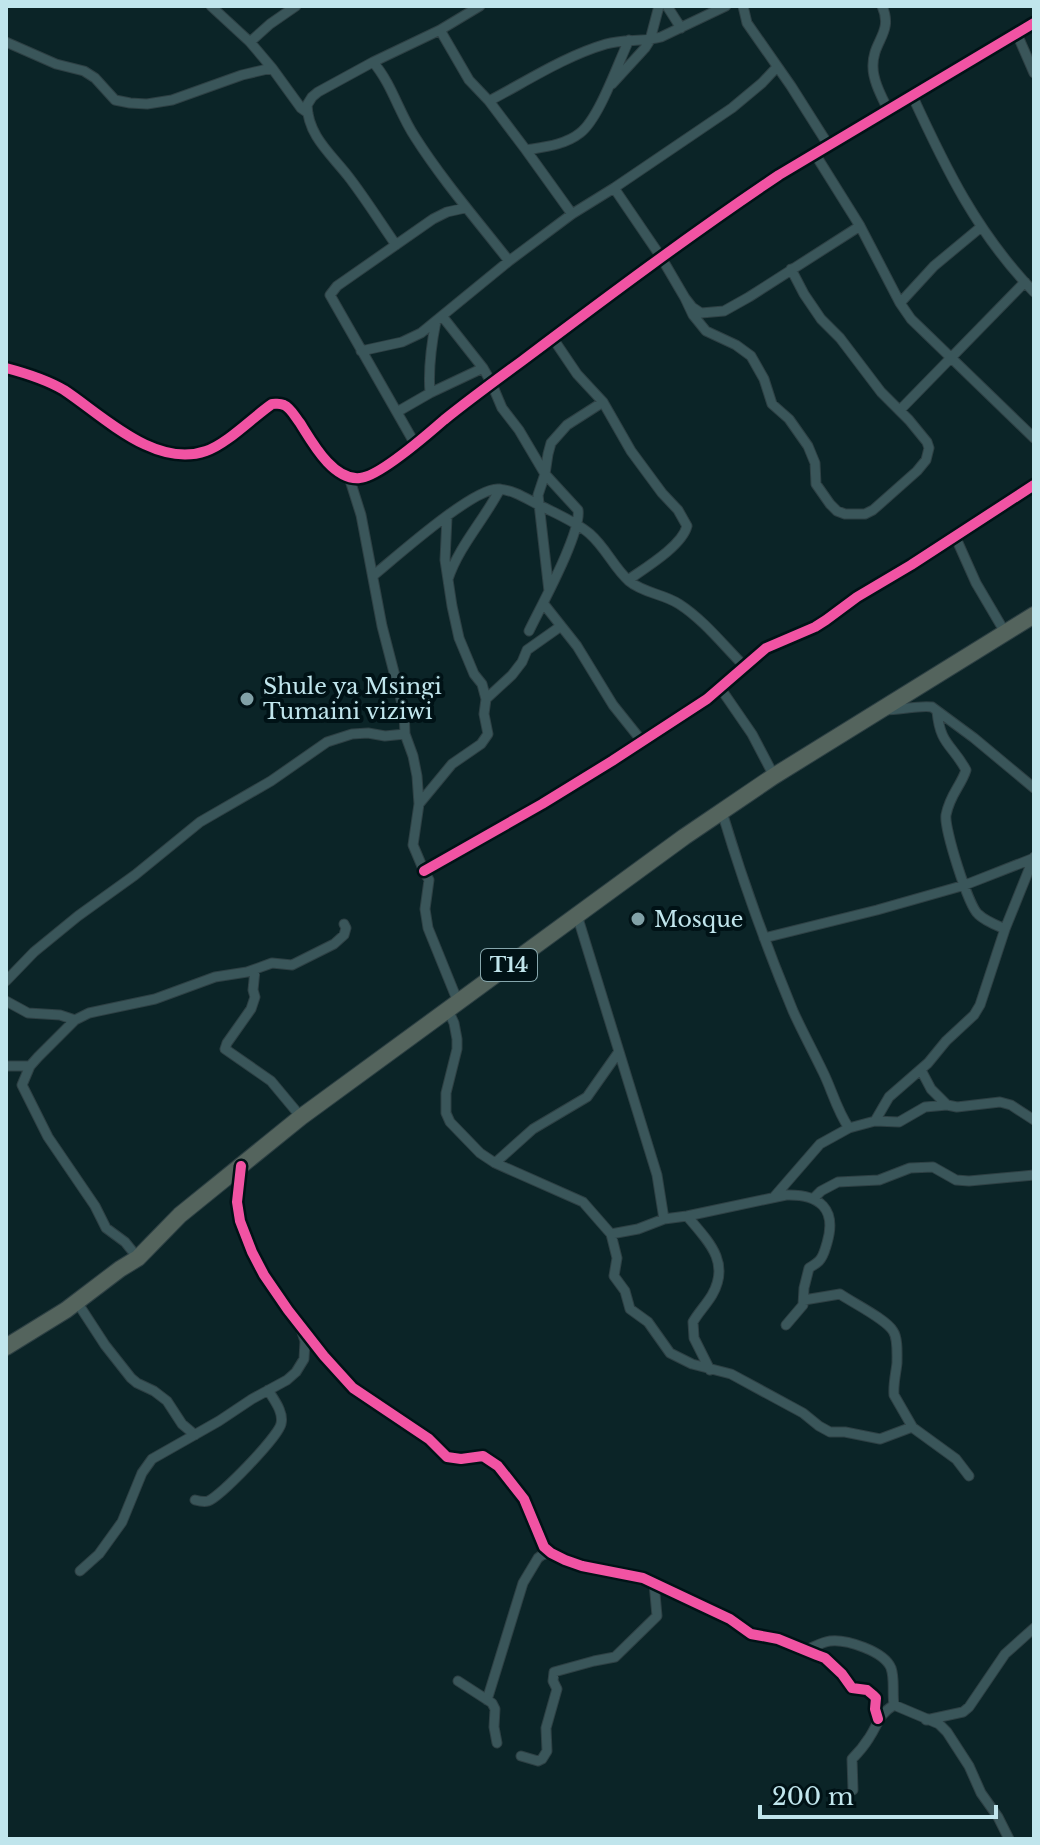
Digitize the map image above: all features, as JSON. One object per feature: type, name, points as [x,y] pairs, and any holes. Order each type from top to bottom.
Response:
[{"type":"highway","name":"T14","points":[[6,1347],[138,1258],[180,1215],[301,1117],[577,915],[774,776],[1034,615]]},
{"type":"street","points":[[211,6],[250,42],[308,113]]},
{"type":"street","points":[[250,42],[296,6]]},
{"type":"street","points":[[396,245],[313,132],[307,105],[318,92],[440,30],[480,6]]},
{"type":"street","points":[[607,89],[645,48],[659,6]]},
{"type":"street","points":[[667,6],[681,28]]},
{"type":"street","points":[[489,101],[590,50],[629,40],[650,40],[726,6]]},
{"type":"street","points":[[743,6],[747,23],[829,146]]},
{"type":"street","points":[[882,6],[886,27],[875,52],[873,72],[888,110]]},
{"type":"street","points":[[6,368],[61,388],[128,435],[160,450],[180,454],[206,452],[272,404],[281,403],[297,418],[326,461],[349,477],[360,479],[372,475],[552,337],[779,175],[1034,23]]},
{"type":"street","points":[[440,30],[462,70],[489,101],[572,214]]},
{"type":"street","points":[[1017,34],[1034,73]]},
{"type":"street","points":[[526,150],[553,145],[581,133],[594,115],[629,40]]},
{"type":"street","points":[[6,42],[56,64],[84,71],[95,78],[115,100],[130,103],[172,100],[242,75],[272,68]]},
{"type":"street","points":[[373,62],[387,82],[407,125],[465,208],[509,261]]},
{"type":"street","points":[[361,351],[415,336],[572,214],[722,115],[777,67]]},
{"type":"street","points":[[912,95],[954,184],[981,227],[1034,292]]},
{"type":"street","points":[[815,154],[860,226],[900,303],[921,330],[1034,438]]},
{"type":"street","points":[[614,188],[661,257],[702,328],[751,356],[764,379],[772,404],[789,419],[808,446],[815,463],[816,484],[823,497],[837,511],[865,514],[917,471],[926,460],[929,448],[821,319],[791,269]]},
{"type":"street","points":[[415,444],[330,295],[337,286],[433,219],[465,208]]},
{"type":"street","points":[[685,298],[701,313],[724,311],[860,226]]},
{"type":"street","points":[[900,303],[934,266],[981,227]]},
{"type":"street","points":[[900,410],[1025,282]]},
{"type":"street","points":[[439,318],[483,368],[502,408],[519,430],[543,478],[578,510],[578,525],[529,631]]},
{"type":"street","points":[[430,393],[430,356],[439,318]]},
{"type":"street","points":[[552,337],[577,374],[603,402],[631,451],[687,526],[683,536],[628,580]]},
{"type":"street","points":[[397,412],[483,368]]},
{"type":"street","points":[[549,591],[538,495],[551,443],[567,425],[603,402]]},
{"type":"street","points":[[349,477],[361,515],[382,626],[404,711],[405,734],[415,766],[419,804],[413,845],[429,880],[425,909],[428,928],[453,1006],[457,1049],[446,1093],[446,1113],[457,1130],[495,1163],[583,1202],[611,1234],[617,1258],[614,1276],[625,1291],[630,1309],[648,1322],[666,1350],[692,1364],[731,1374],[803,1413],[830,1432],[880,1439],[913,1428]]},
{"type":"street","points":[[520,495],[536,488],[543,478]]},
{"type":"street","points":[[424,871],[542,804],[691,710],[721,689],[766,648],[815,627],[1034,485]]},
{"type":"street","points":[[374,575],[473,497],[500,489],[520,495],[578,525],[599,543],[628,580],[687,610],[745,667]]},
{"type":"street","points":[[448,579],[456,560],[500,489]]},
{"type":"street","points":[[419,804],[452,764],[481,744],[488,734],[482,684],[474,674],[459,638],[452,606],[445,551],[447,517]]},
{"type":"street","points":[[955,536],[976,583],[1006,634]]},
{"type":"street","points":[[543,603],[583,655],[613,705],[641,740]]},
{"type":"street","points":[[486,699],[512,675],[527,650],[561,626]]},
{"type":"street","points":[[721,689],[752,734],[774,776]]},
{"type":"street","points":[[879,711],[926,705],[984,746],[1034,788]]},
{"type":"street","points":[[937,711],[943,737],[966,770],[951,798],[946,819],[971,905],[979,915],[1005,929]]},
{"type":"street","points":[[6,981],[34,952],[200,822],[271,781],[327,742],[352,734],[405,734]]},
{"type":"street","points":[[722,812],[764,938],[794,1013],[849,1128]]},
{"type":"street","points":[[764,938],[965,885],[1034,857]]},
{"type":"street","points":[[875,1121],[889,1097],[921,1070],[974,1015],[1034,857]]},
{"type":"street","points":[[577,915],[657,1175],[664,1219]]},
{"type":"street","points":[[22,1085],[30,1066],[75,1020],[98,1010],[154,999],[215,977],[255,970],[272,963],[292,965],[339,939],[346,931],[344,924]]},
{"type":"street","points":[[255,970],[255,997],[251,1009],[225,1049],[271,1081],[301,1117]]},
{"type":"street","points":[[6,1001],[28,1013],[60,1015],[75,1020]]},
{"type":"street","points":[[495,1163],[533,1129],[587,1097],[618,1053]]},
{"type":"street","points":[[6,1068],[30,1066]]},
{"type":"street","points":[[6,1068],[22,1085],[48,1137],[95,1206],[106,1228],[125,1242],[138,1258]]},
{"type":"street","points":[[921,1070],[931,1089],[947,1105]]},
{"type":"street","points":[[774,1197],[820,1144],[849,1128],[875,1121],[899,1122],[925,1107],[1006,1102],[1034,1120]]},
{"type":"street","points":[[241,1166],[237,1202],[257,1263],[301,1329],[353,1388],[429,1439],[447,1457],[485,1457],[498,1466],[524,1499],[544,1547],[551,1553],[571,1563],[634,1575],[730,1619],[751,1634],[778,1639],[825,1658],[852,1688],[870,1692],[876,1698],[878,1719]]},
{"type":"street","points":[[814,1198],[838,1182],[879,1180],[910,1168],[933,1167],[956,1180],[969,1181],[1034,1175]]},
{"type":"street","points":[[611,1234],[638,1229],[664,1219],[774,1197],[797,1195],[814,1198],[828,1212],[831,1232],[822,1259],[809,1267],[806,1274],[800,1310],[786,1325]]},
{"type":"street","points":[[687,1216],[701,1232],[719,1264],[717,1285],[693,1322],[694,1338],[710,1370]]},
{"type":"street","points":[[804,1300],[840,1294],[871,1311],[893,1331],[897,1361],[894,1395],[913,1428],[956,1459],[969,1476]]},
{"type":"street","points":[[77,1302],[131,1378],[167,1401],[182,1424],[195,1435]]},
{"type":"street","points":[[80,1571],[99,1554],[122,1522],[149,1462],[287,1380],[301,1367],[305,1348],[301,1329]]},
{"type":"street","points":[[195,1500],[213,1498],[275,1436],[281,1417],[268,1390]]},
{"type":"street","points":[[487,1700],[523,1583],[540,1556],[551,1553]]},
{"type":"street","points":[[521,1756],[536,1762],[546,1754],[546,1728],[557,1689],[553,1681],[554,1672],[618,1656],[657,1616],[654,1583]]},
{"type":"street","points":[[926,1720],[963,1712],[969,1707],[1005,1654],[1034,1628]]},
{"type":"street","points":[[806,1650],[828,1641],[846,1641],[878,1653],[892,1670],[894,1705]]},
{"type":"street","points":[[458,1681],[495,1706],[497,1743]]},
{"type":"street","points":[[853,1790],[852,1759],[868,1740],[884,1712],[894,1705],[900,1706],[939,1724],[947,1732],[1009,1839]]},
{"type":"cycle path","points":[[6,368],[57,386],[130,437],[168,453],[187,455],[214,448],[272,404],[282,404],[291,410],[332,467],[350,477],[368,476],[403,454],[483,390],[746,197],[1034,23]]},
{"type":"cycle path","points":[[424,871],[612,761],[707,699],[766,648],[815,627],[1034,485]]},
{"type":"cycle path","points":[[241,1166],[237,1202],[240,1221],[252,1252],[288,1310],[353,1388],[429,1439],[447,1457],[483,1456],[498,1466],[524,1499],[544,1547],[551,1553],[582,1566],[643,1578],[730,1619],[751,1634],[778,1639],[825,1658],[852,1688],[867,1690],[876,1698],[878,1719]]},
{"type":"place","name":"Shule ya Msingi Tumaini viziwi","points":[[247,699]]},
{"type":"place","name":"Mosque","points":[[638,919]]}]
